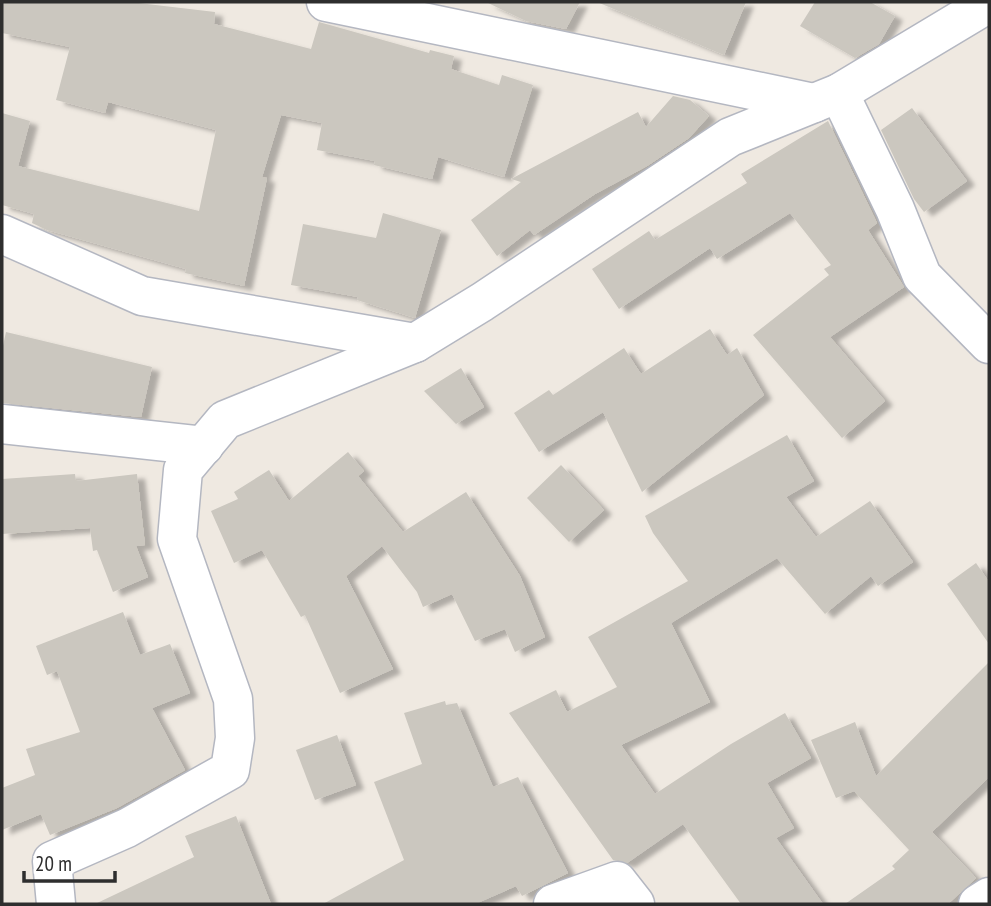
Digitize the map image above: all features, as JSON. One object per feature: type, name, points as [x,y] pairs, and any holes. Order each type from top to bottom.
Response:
[{"type":"street","points":[[326,2],[827,98],[895,209],[922,276],[989,344]]},
{"type":"street","points":[[56,904],[52,861],[127,828],[230,770],[234,738],[233,699],[177,539],[183,470],[225,420],[415,343],[730,137],[827,98],[967,7]]},
{"type":"street","points":[[2,234],[142,296],[415,343]]},
{"type":"street","points":[[2,424],[204,446]]},
{"type":"street","points":[[553,904],[617,881],[635,904]]},
{"type":"street","points":[[978,904],[989,897]]},
{"type":"building","points":[[2,2],[130,2],[215,12],[214,24],[311,49],[319,22],[429,53],[430,50],[454,56],[451,69],[499,85],[502,75],[533,85],[504,177],[438,157],[432,179],[374,165],[375,161],[317,150],[322,123],[281,115],[262,177],[267,178],[244,286],[185,273],[186,269],[47,230],[32,223],[34,214],[2,205],[2,113],[30,121],[18,166],[199,211],[216,130],[108,102],[105,113],[56,100],[70,47],[2,33]]},
{"type":"building","points":[[486,2],[580,2],[566,29],[526,21]]},
{"type":"building","points":[[597,2],[746,2],[724,55]]},
{"type":"building","points":[[815,2],[870,2],[895,16],[879,44],[855,58],[800,26]]},
{"type":"building","points":[[673,96],[690,100],[709,116],[689,138],[647,166],[595,194],[534,235],[530,230],[497,256],[471,220],[521,182],[511,179],[638,112],[646,127]]},
{"type":"building","points":[[912,108],[967,181],[924,212],[914,199],[881,130]]},
{"type":"building","points":[[828,121],[877,223],[868,230],[904,287],[830,337],[885,401],[842,438],[753,335],[829,275],[824,269],[831,265],[790,213],[717,259],[710,248],[619,309],[592,269],[649,231],[655,240],[747,183],[741,174]]},
{"type":"building","points":[[383,213],[441,230],[415,318],[357,300],[358,297],[291,285],[303,224],[376,238]]},
{"type":"building","points":[[710,329],[727,355],[737,348],[764,395],[642,492],[603,412],[539,452],[514,413],[549,390],[553,395],[624,348],[641,374]]},
{"type":"building","points":[[6,332],[152,367],[141,417],[2,403],[2,350]]},
{"type":"building","points":[[461,368],[484,407],[456,424],[424,391]]},
{"type":"building","points":[[787,435],[814,481],[786,497],[816,537],[870,501],[913,562],[878,586],[871,576],[825,614],[777,558],[671,623],[710,702],[621,745],[655,794],[731,744],[785,713],[811,758],[767,783],[794,828],[776,838],[823,904],[741,904],[683,824],[627,863],[613,860],[509,713],[556,690],[567,712],[617,687],[588,637],[688,581],[653,533],[645,516]]},
{"type":"building","points":[[348,452],[364,471],[358,476],[403,532],[466,492],[520,576],[545,637],[515,652],[505,629],[475,641],[452,594],[423,607],[417,592],[382,546],[346,576],[393,669],[340,693],[305,615],[301,617],[262,550],[234,563],[211,511],[238,499],[234,492],[269,470],[289,501]]},
{"type":"building","points":[[561,465],[604,510],[569,542],[527,498]]},
{"type":"building","points":[[75,474],[76,481],[137,474],[145,545],[136,546],[148,577],[113,592],[97,550],[93,551],[90,528],[2,534],[2,479]]},
{"type":"building","points":[[976,563],[989,582],[989,644],[947,584]]},
{"type":"building","points":[[123,612],[140,655],[170,644],[190,693],[152,708],[185,770],[117,808],[50,835],[41,814],[2,830],[2,788],[35,775],[26,749],[80,732],[57,671],[47,675],[36,646]]},
{"type":"building","points":[[989,662],[989,777],[932,832],[976,878],[948,904],[845,904],[895,869],[892,866],[909,850],[854,791],[836,798],[811,740],[855,722],[876,776]]},
{"type":"building","points":[[445,701],[446,705],[457,703],[493,787],[518,777],[568,873],[522,896],[516,886],[475,904],[323,904],[404,860],[374,782],[422,764],[404,713]]},
{"type":"building","points":[[337,735],[356,785],[315,800],[296,750]]},
{"type":"building","points":[[236,816],[271,904],[95,904],[194,857],[185,836]]}]
